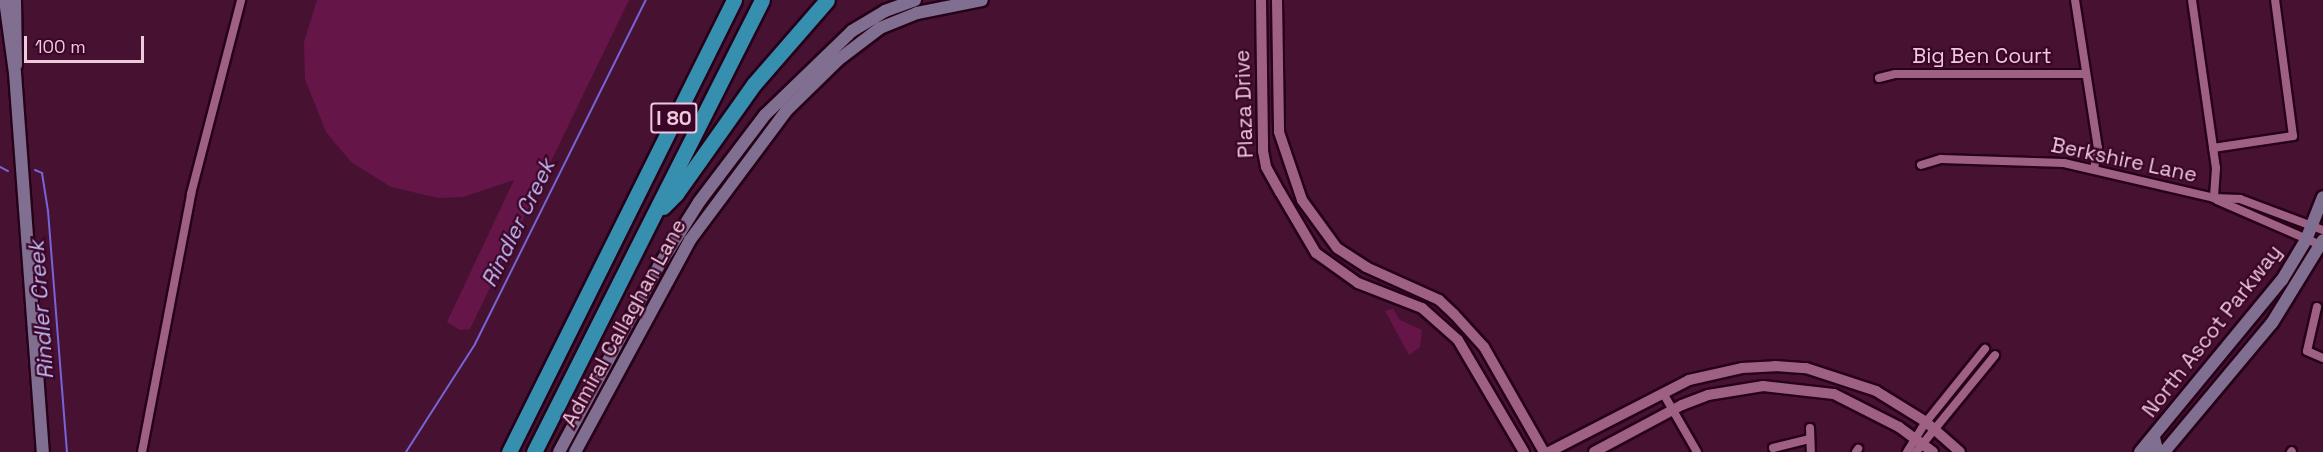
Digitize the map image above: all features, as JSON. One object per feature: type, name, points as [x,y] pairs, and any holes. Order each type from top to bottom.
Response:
[{"type":"highway","name":"I 80","points":[[509,452],[734,0]]},
{"type":"highway","name":"I 80","points":[[534,452],[762,0]]},
{"type":"highway","points":[[653,217],[676,194],[747,92],[826,0]]},
{"type":"main road","points":[[5,0],[15,73],[43,452]]},
{"type":"main road","points":[[15,0],[18,43],[15,73]]},
{"type":"main road","name":"Admiral Callaghan Lane","points":[[559,452],[652,277],[699,202],[760,122],[787,90],[852,31],[885,11],[915,0]]},
{"type":"main road","name":"Admiral Callaghan Lane","points":[[575,452],[690,240],[786,111],[838,60],[880,28],[917,14],[982,0]]},
{"type":"main road","name":"North Ascot Parkway","points":[[2140,452],[2282,280],[2306,240],[2318,228],[2323,197]]},
{"type":"main road","name":"North Ascot Parkway","points":[[2164,452],[2272,323],[2322,244]]},
{"type":"main road","points":[[2152,452],[2156,446],[2154,437]]},
{"type":"street","points":[[142,452],[191,194],[241,0]]},
{"type":"street","name":"Plaza Drive","points":[[1262,0],[1263,151],[1266,166],[1280,192],[1316,253],[1358,283],[1422,309],[1458,340],[1524,452]]},
{"type":"street","name":"Plaza Drive","points":[[1277,0],[1279,132],[1286,164],[1302,200],[1337,248],[1366,267],[1438,300],[1454,314],[1485,347],[1544,452]]},
{"type":"street","points":[[2075,0],[2098,148],[2094,168]]},
{"type":"street","points":[[2192,0],[2213,148],[2214,198]]},
{"type":"street","points":[[2213,148],[2293,136],[2275,0]]},
{"type":"street","name":"Big Ben Court","points":[[1879,78],[1895,74],[2086,74]]},
{"type":"street","name":"Berkshire Lane","points":[[1920,165],[1941,159],[2025,159],[2094,168],[2214,198],[2306,240],[2322,244]]},
{"type":"street","name":"Berkshire Lane","points":[[2214,198],[2240,199],[2275,210],[2318,228]]},
{"type":"street","points":[[2270,223],[2270,213],[2275,210]]},
{"type":"street","points":[[2317,307],[2307,351],[2323,358]]},
{"type":"street","points":[[1918,445],[1926,422],[1985,349]]},
{"type":"street","points":[[1906,452],[1935,430],[1995,355]]},
{"type":"street","points":[[1549,452],[1689,380],[1742,368],[1806,368],[1876,392],[1926,422],[1960,452]]},
{"type":"street","points":[[1594,452],[1673,410],[1730,390],[1763,386],[1814,390],[1863,407],[1918,445],[1933,452]]},
{"type":"street","points":[[1663,393],[1697,452]]},
{"type":"street","points":[[1810,428],[1811,452]]},
{"type":"street","points":[[1773,448],[1809,439]]},
{"type":"shaded area","points":[[317,0],[629,0],[470,329],[460,330],[447,322],[514,180],[463,197],[438,198],[391,187],[351,162],[326,132],[305,79],[304,42]]},
{"type":"shaded area","points":[[1393,309],[1400,320],[1422,330],[1420,347],[1409,355],[1385,311]]},
{"type":"waterway","name":"Rindler Creek","points":[[406,452],[475,344],[646,0]]},
{"type":"waterway","name":"Rindler Creek","points":[[0,167],[8,171]]},
{"type":"waterway","name":"Rindler Creek","points":[[35,170],[42,173],[48,211],[67,452]]}]
